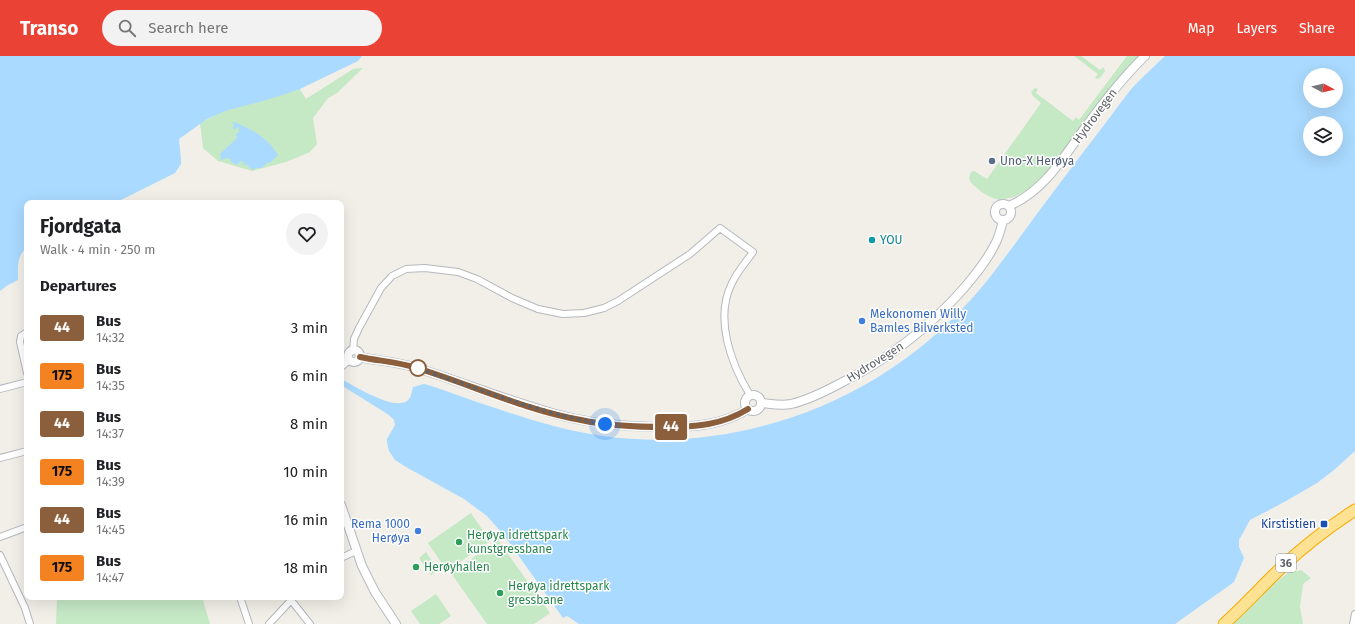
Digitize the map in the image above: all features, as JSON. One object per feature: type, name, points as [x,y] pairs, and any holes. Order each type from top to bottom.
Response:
[{"type":"highway","name":"36","points":[[1224,624],[1282,566],[1330,527],[1355,510]]},
{"type":"street","name":"Hydrovegen","points":[[1009,206],[1027,197],[1042,184],[1117,87],[1145,56]]},
{"type":"street","points":[[1002,204],[1009,206],[1011,212],[1009,218],[1000,220],[995,216],[996,207],[1002,204]]},
{"type":"street","name":"Hydrovegen","points":[[761,403],[778,405],[791,404],[815,396],[868,370],[898,349],[946,308],[982,266],[995,245],[1002,220]]},
{"type":"street","points":[[353,350],[354,339],[381,288],[392,276],[402,270],[418,268],[452,270],[477,278],[519,301],[538,309],[563,314],[584,313],[604,308],[618,301],[690,254],[720,228],[753,252],[732,283],[727,297],[724,313],[725,332],[728,346],[741,378],[750,395]]},
{"type":"street","points":[[24,334],[21,336],[20,342],[24,360]]},
{"type":"street","points":[[353,350],[359,352],[360,357]]},
{"type":"street","points":[[344,363],[348,360],[348,353],[353,350]]},
{"type":"street","points":[[360,357],[416,368],[552,413],[605,424],[651,427],[696,426],[725,421],[748,409],[755,411],[759,408],[761,403],[758,396],[750,395]]},
{"type":"street","points":[[348,360],[355,362],[360,357]]},
{"type":"street","points":[[0,388],[24,383]]},
{"type":"street","points":[[748,409],[745,400],[750,395]]},
{"type":"street","points":[[0,458],[24,453]]},
{"type":"street","points":[[344,514],[362,566],[375,592],[396,624]]},
{"type":"street","points":[[0,538],[24,528]]},
{"type":"street","points":[[344,556],[356,551]]},
{"type":"street","points":[[0,555],[25,608],[30,624]]},
{"type":"street","points":[[241,600],[249,624]]},
{"type":"street","points":[[269,624],[291,600]]},
{"type":"street","points":[[294,600],[310,624]]},
{"type":"street","points":[[1353,624],[1355,614]]},
{"type":"green space","points":[[1074,56],[1081,56],[1100,70],[1103,67],[1105,71],[1100,78],[1097,79],[1095,78],[1098,74]]},
{"type":"green space","points":[[1127,56],[1141,56],[1050,170],[1028,190],[1014,197],[999,200],[983,193],[971,183],[969,178],[971,172],[974,171],[987,179],[1041,103],[1033,96],[1031,92],[1035,88],[1038,89],[1036,93],[1073,121],[1076,117],[1079,120]]},
{"type":"green space","points":[[363,68],[337,93],[328,98],[313,118],[317,144],[310,152],[286,162],[252,171],[218,161],[203,148],[200,123],[234,106],[298,86],[306,99],[353,69]]},
{"type":"green space","name":"Herøya idrettspark kunstgressbane","points":[[471,513],[490,541],[447,571],[428,543]]},
{"type":"green space","name":"Herøya idrettspark gressbane","points":[[498,540],[550,613],[534,624],[487,624],[451,573]]},
{"type":"green space","points":[[426,552],[438,570],[431,575],[419,558]]},
{"type":"green space","points":[[1301,570],[1311,578],[1303,584],[1300,607],[1303,624],[1227,624],[1234,613],[1288,573]]},
{"type":"green space","points":[[436,594],[451,616],[439,624],[420,624],[411,611]]},
{"type":"green space","points":[[57,600],[203,600],[210,624],[56,624]]},
{"type":"water","points":[[0,56],[362,56],[358,61],[300,89],[228,110],[207,119],[179,139],[181,164],[175,173],[121,200],[24,200],[24,250],[19,258],[18,280],[0,291]]},
{"type":"water","points":[[1165,56],[1355,56],[1355,451],[1317,483],[1250,520],[1239,540],[1239,547],[1244,558],[1234,582],[1175,624],[579,624],[567,616],[563,618],[503,534],[487,516],[464,499],[395,460],[389,451],[387,442],[387,439],[395,425],[394,420],[389,415],[344,387],[344,381],[375,397],[395,403],[403,403],[409,399],[413,387],[424,384],[556,427],[603,436],[655,440],[707,437],[758,427],[807,412],[854,391],[898,364],[939,332],[987,281],[1132,88]]},
{"type":"water","points":[[234,122],[259,135],[269,143],[278,155],[262,168],[252,170],[248,167],[249,165],[242,165],[246,163],[242,162],[243,161],[237,165],[231,162],[229,158],[221,160],[220,154],[237,138],[236,134],[239,132],[239,127],[233,129],[234,124],[232,124]]},
{"type":"bus line","name":"44","points":[[360,357],[392,362],[416,368],[552,413],[605,424],[651,427],[696,426],[725,421],[748,409]]},
{"type":"place","name":"Uno-X Herøya","points":[[992,161]]},
{"type":"place","name":"YOU","points":[[872,240]]},
{"type":"place","name":"Mekonomen Willy Bamles Bilverksted","points":[[862,321]]},
{"type":"place","name":"Kirstistien","points":[[1324,524]]},
{"type":"place","name":"Rema 1000 Herøya","points":[[418,531]]},
{"type":"place","name":"Herøya idrettspark kunstgressbane","points":[[459,542]]},
{"type":"place","name":"Herøyhallen","points":[[416,567]]},
{"type":"place","name":"Herøya idrettspark gressbane","points":[[500,593]]},
{"type":"route","points":[[418,368],[416,368],[552,413],[605,424]]}]
